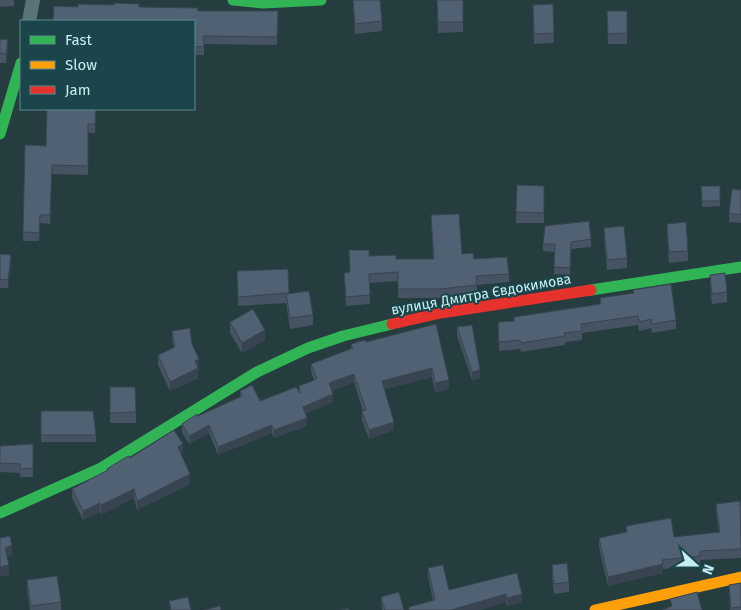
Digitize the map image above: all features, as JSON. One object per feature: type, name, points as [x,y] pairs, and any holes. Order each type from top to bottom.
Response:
[{"type":"street","points":[[30,20],[34,0]]},
{"type":"street","points":[[233,0],[263,2],[321,0]]},
{"type":"street","points":[[0,134],[20,66]]},
{"type":"street","name":"вулиця Дмитра Євдокимова","points":[[0,513],[101,468],[257,372],[308,348],[343,336],[441,313],[741,267]]},
{"type":"street","points":[[595,610],[741,577]]},
{"type":"building","points":[[353,0],[380,0],[382,21],[355,24]]},
{"type":"building","points":[[437,0],[463,0],[463,22],[438,22]]},
{"type":"building","points":[[114,3],[139,4],[139,7],[198,8],[198,11],[278,11],[277,37],[203,36],[204,46],[195,47],[195,20],[53,20],[54,6],[78,7],[78,4],[114,5]]},
{"type":"building","points":[[553,4],[554,33],[534,34],[533,5]]},
{"type":"building","points":[[607,11],[627,11],[627,33],[608,34]]},
{"type":"building","points":[[0,39],[8,40],[6,54],[0,53]]},
{"type":"building","points":[[47,110],[96,110],[95,124],[88,124],[88,166],[52,165],[50,215],[40,215],[39,233],[23,232],[25,145],[46,146]]},
{"type":"building","points":[[517,185],[544,186],[544,213],[516,212]]},
{"type":"building","points":[[701,186],[720,186],[720,201],[702,201]]},
{"type":"building","points":[[732,189],[741,190],[741,215],[729,213]]},
{"type":"building","points":[[459,214],[462,254],[473,253],[474,259],[507,257],[509,274],[476,276],[477,285],[440,289],[398,289],[398,272],[369,274],[370,295],[346,297],[344,273],[350,272],[349,250],[369,250],[369,256],[396,255],[396,259],[434,259],[431,215]]},
{"type":"building","points":[[589,221],[591,239],[571,242],[570,268],[554,267],[555,244],[543,244],[545,226]]},
{"type":"building","points":[[686,222],[688,251],[669,252],[667,224]]},
{"type":"building","points":[[624,226],[627,258],[607,260],[604,228]]},
{"type":"building","points":[[0,254],[11,255],[8,280],[0,279]]},
{"type":"building","points":[[288,269],[289,293],[238,297],[237,271]]},
{"type":"building","points":[[725,273],[727,292],[712,294],[710,275]]},
{"type":"building","points":[[671,284],[676,320],[652,324],[651,319],[639,322],[638,316],[581,324],[582,331],[564,333],[565,336],[521,343],[520,340],[499,342],[498,322],[514,321],[514,317],[601,304],[600,298],[634,293],[633,290]]},
{"type":"building","points":[[309,291],[313,315],[290,318],[286,294]]},
{"type":"building","points":[[253,309],[265,330],[242,343],[230,322]]},
{"type":"building","points":[[436,324],[449,380],[435,383],[432,368],[382,381],[394,422],[369,430],[362,411],[366,410],[354,374],[329,383],[333,394],[303,407],[307,418],[274,430],[272,425],[218,447],[209,425],[189,436],[182,424],[197,414],[198,416],[242,396],[240,391],[252,385],[260,401],[296,387],[300,393],[299,386],[317,379],[311,364],[353,348],[351,344]]},
{"type":"building","points":[[472,325],[480,370],[472,372],[457,327]]},
{"type":"building","points":[[190,328],[192,344],[199,359],[195,361],[198,368],[170,382],[158,355],[175,347],[172,331]]},
{"type":"building","points":[[110,387],[135,387],[136,412],[110,413]]},
{"type":"building","points":[[41,411],[93,411],[96,435],[41,435]]},
{"type":"building","points":[[174,430],[183,444],[178,447],[190,474],[137,501],[134,489],[101,505],[100,503],[83,511],[72,489],[108,470],[123,459],[129,456],[130,458]]},
{"type":"building","points":[[33,444],[33,468],[20,469],[20,464],[0,463],[0,446]]},
{"type":"building","points":[[740,501],[741,549],[700,551],[700,556],[662,560],[663,564],[608,577],[599,538],[627,532],[626,526],[671,518],[674,537],[720,532],[716,504]]},
{"type":"building","points":[[10,536],[12,545],[5,548],[9,565],[0,567],[0,538]]},
{"type":"building","points":[[567,563],[569,582],[554,584],[552,565]]},
{"type":"building","points":[[443,565],[449,590],[517,573],[522,594],[507,598],[506,594],[451,610],[409,610],[409,607],[435,600],[428,568]]},
{"type":"building","points":[[57,576],[61,602],[31,606],[27,580]]},
{"type":"building","points":[[741,583],[741,607],[731,608],[729,585]]},
{"type":"building","points":[[399,592],[404,610],[385,610],[381,597]]},
{"type":"building","points":[[697,592],[702,610],[662,610],[672,606],[670,599]]},
{"type":"building","points":[[188,597],[191,610],[171,610],[169,601]]},
{"type":"building","points":[[220,606],[221,610],[204,610]]},
{"type":"traffic: fast","points":[[233,0],[263,3],[321,0]]},
{"type":"traffic: fast","points":[[0,134],[20,66]]},
{"type":"traffic: fast","points":[[591,290],[741,267]]},
{"type":"traffic: fast","points":[[0,513],[101,468],[257,372],[308,348],[343,336],[392,324]]},
{"type":"traffic: slow","points":[[595,610],[741,577]]},
{"type":"traffic: jam","points":[[392,324],[441,313],[591,290]]}]
